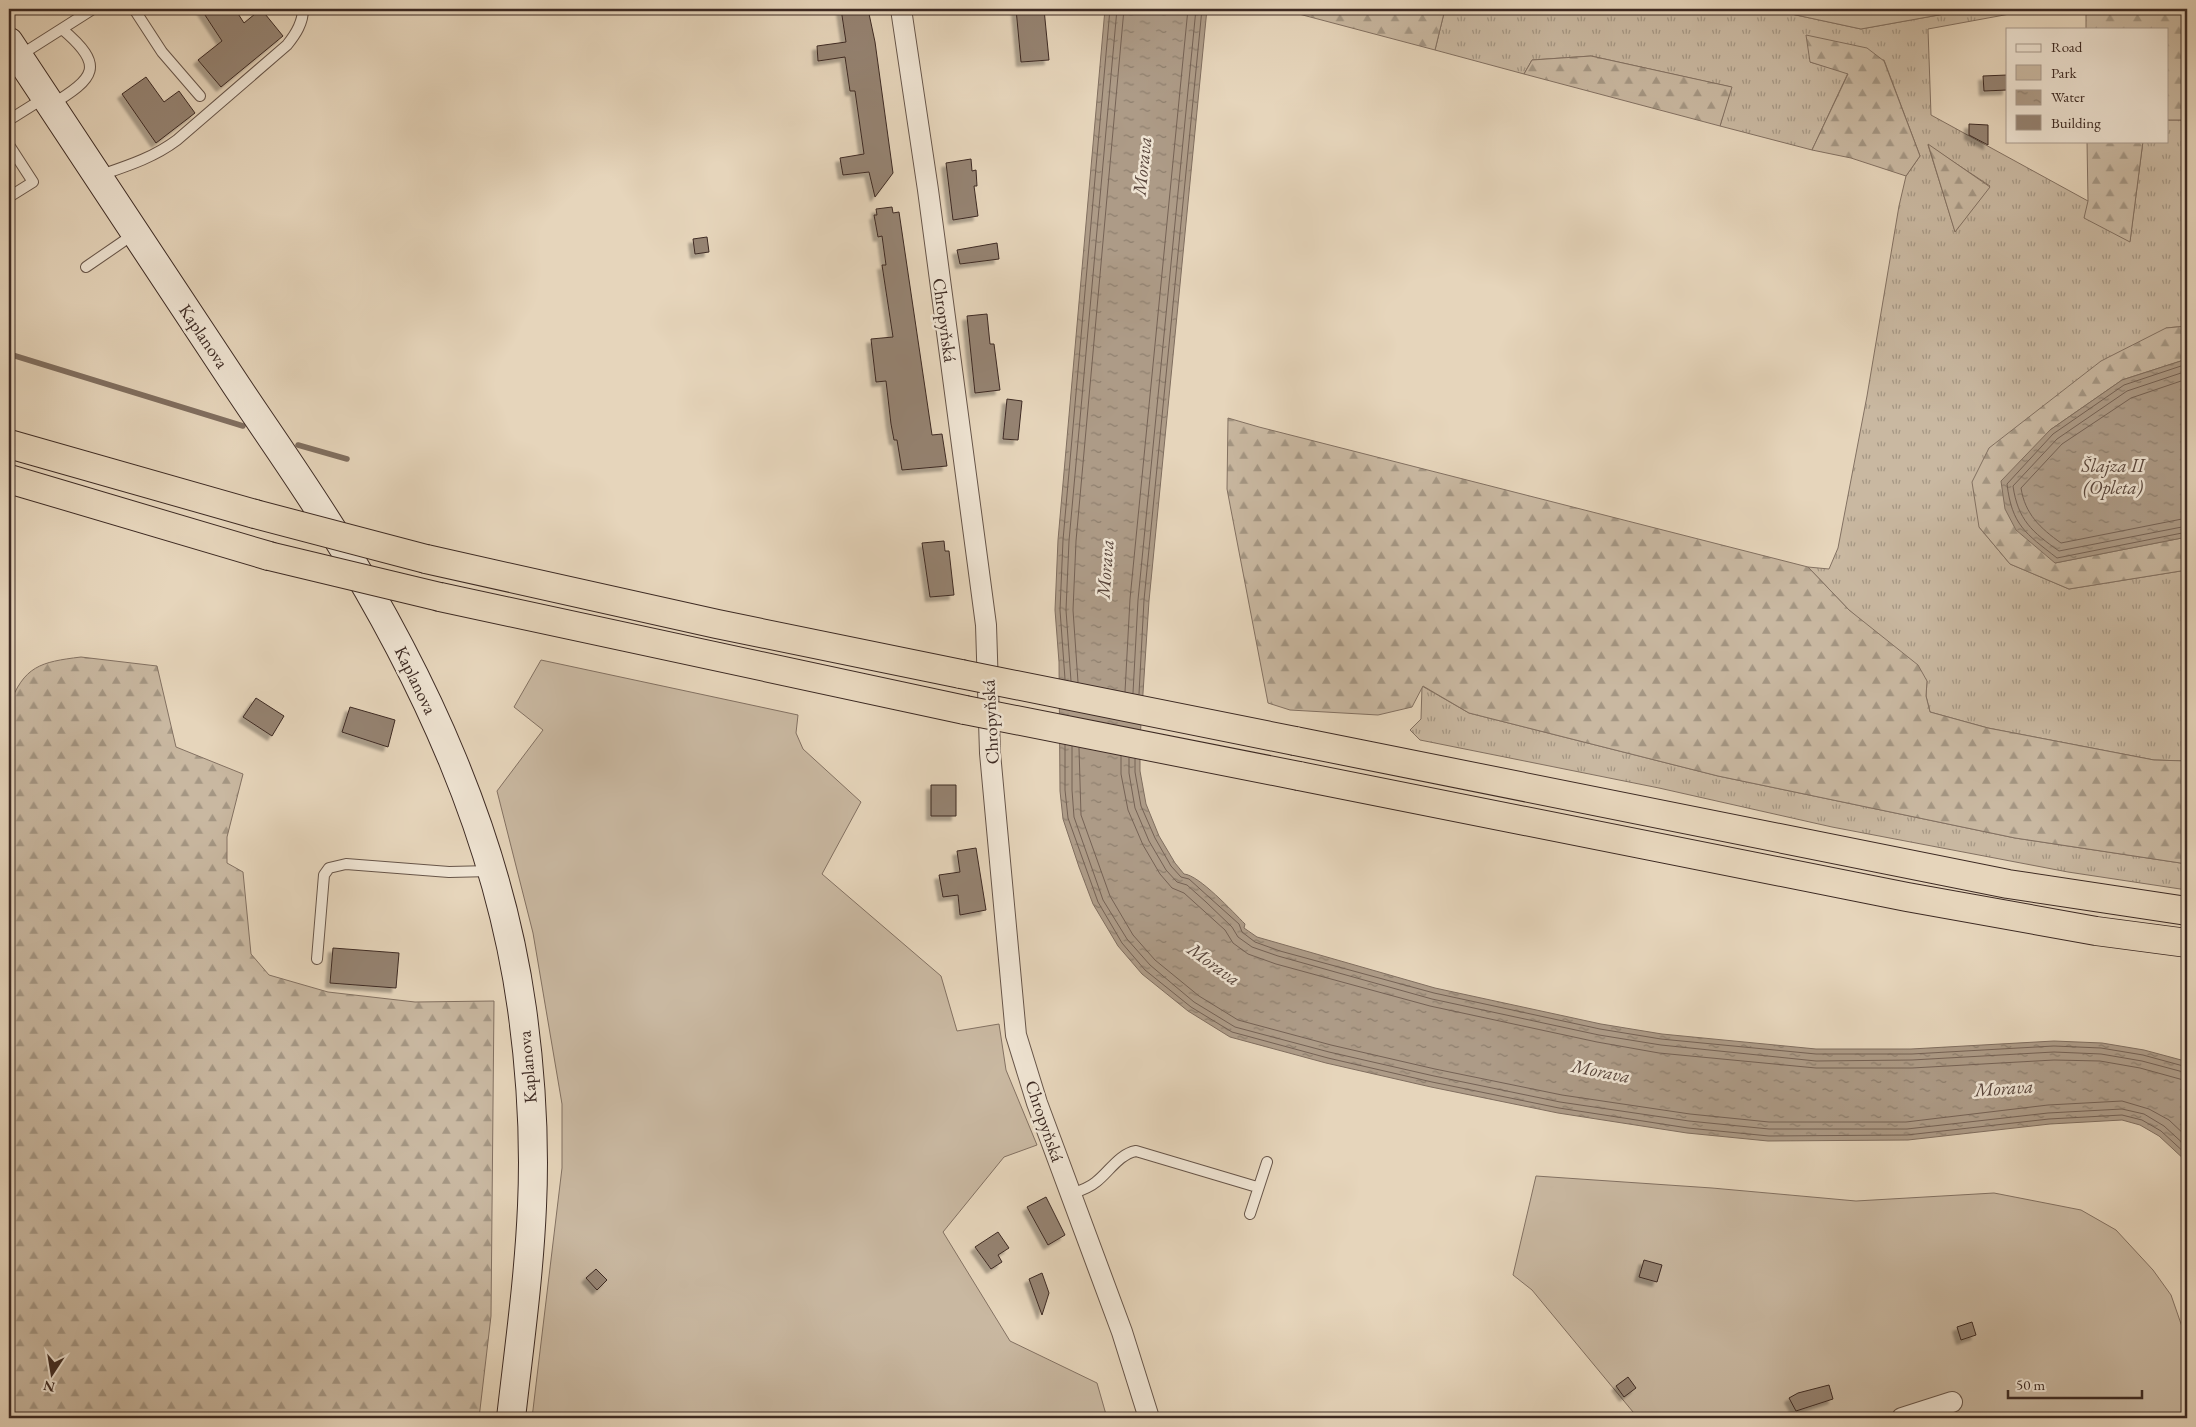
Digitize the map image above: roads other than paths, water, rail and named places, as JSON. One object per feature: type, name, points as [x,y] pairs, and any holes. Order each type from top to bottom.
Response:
[{"type":"highway","points":[[9,444],[255,514],[426,559],[717,624],[2008,884],[2187,911]]},
{"type":"highway","points":[[9,479],[269,556],[440,597],[965,710],[1907,897],[2096,931],[2187,943]]},
{"type":"main road","name":"Kaplanova","points":[[14,49],[332,530],[397,642],[434,717],[461,779],[492,870],[522,1007],[528,1065],[533,1148],[530,1250],[511,1418]]},
{"type":"street","name":"Chropyňská","points":[[901,9],[928,190],[986,624],[990,753],[1016,1035],[1037,1103],[1122,1332],[1149,1418]]},
{"type":"street","points":[[1902,1418],[1952,1402]]},
{"type":"lane","points":[[14,49],[62,28],[93,9]]},
{"type":"lane","points":[[134,9],[162,52],[200,96]]},
{"type":"lane","points":[[97,176],[145,160],[161,152],[177,140],[287,45],[301,23],[303,9]]},
{"type":"lane","points":[[9,120],[80,86],[85,80],[90,68],[88,54],[62,28]]},
{"type":"lane","points":[[9,144],[33,182],[9,197]]},
{"type":"lane","points":[[86,266],[135,233]]},
{"type":"lane","points":[[317,959],[324,874],[328,868],[346,864],[465,873],[492,870]]},
{"type":"lane","points":[[1071,1194],[1095,1183],[1122,1157],[1136,1151],[1257,1187]]},
{"type":"lane","points":[[1250,1214],[1266,1162]]},
{"type":"water","name":"Morava","points":[[1105,9],[1207,9],[1149,601],[1140,739],[1140,771],[1146,804],[1159,836],[1184,874],[1207,887],[1245,924],[1244,928],[1257,937],[1435,988],[1601,1024],[1662,1034],[1816,1049],[1911,1049],[2054,1041],[2102,1043],[2144,1050],[2185,1061],[2187,1063],[2187,1162],[2159,1136],[2140,1125],[2122,1120],[2050,1124],[1908,1140],[1768,1141],[1687,1133],[1558,1113],[1326,1063],[1230,1037],[1188,1011],[1142,974],[1118,946],[1093,904],[1063,819],[1060,791],[1059,662],[1055,610],[1058,540]]},
{"type":"water","name":"Šlajza II (Opleta)","points":[[2187,359],[2187,537],[2055,563],[2016,530],[2005,509],[2001,481],[2050,430],[2122,380]]},
{"type":"waterway","points":[[9,354],[243,426]]},
{"type":"waterway","points":[[298,445],[347,459]]}]
